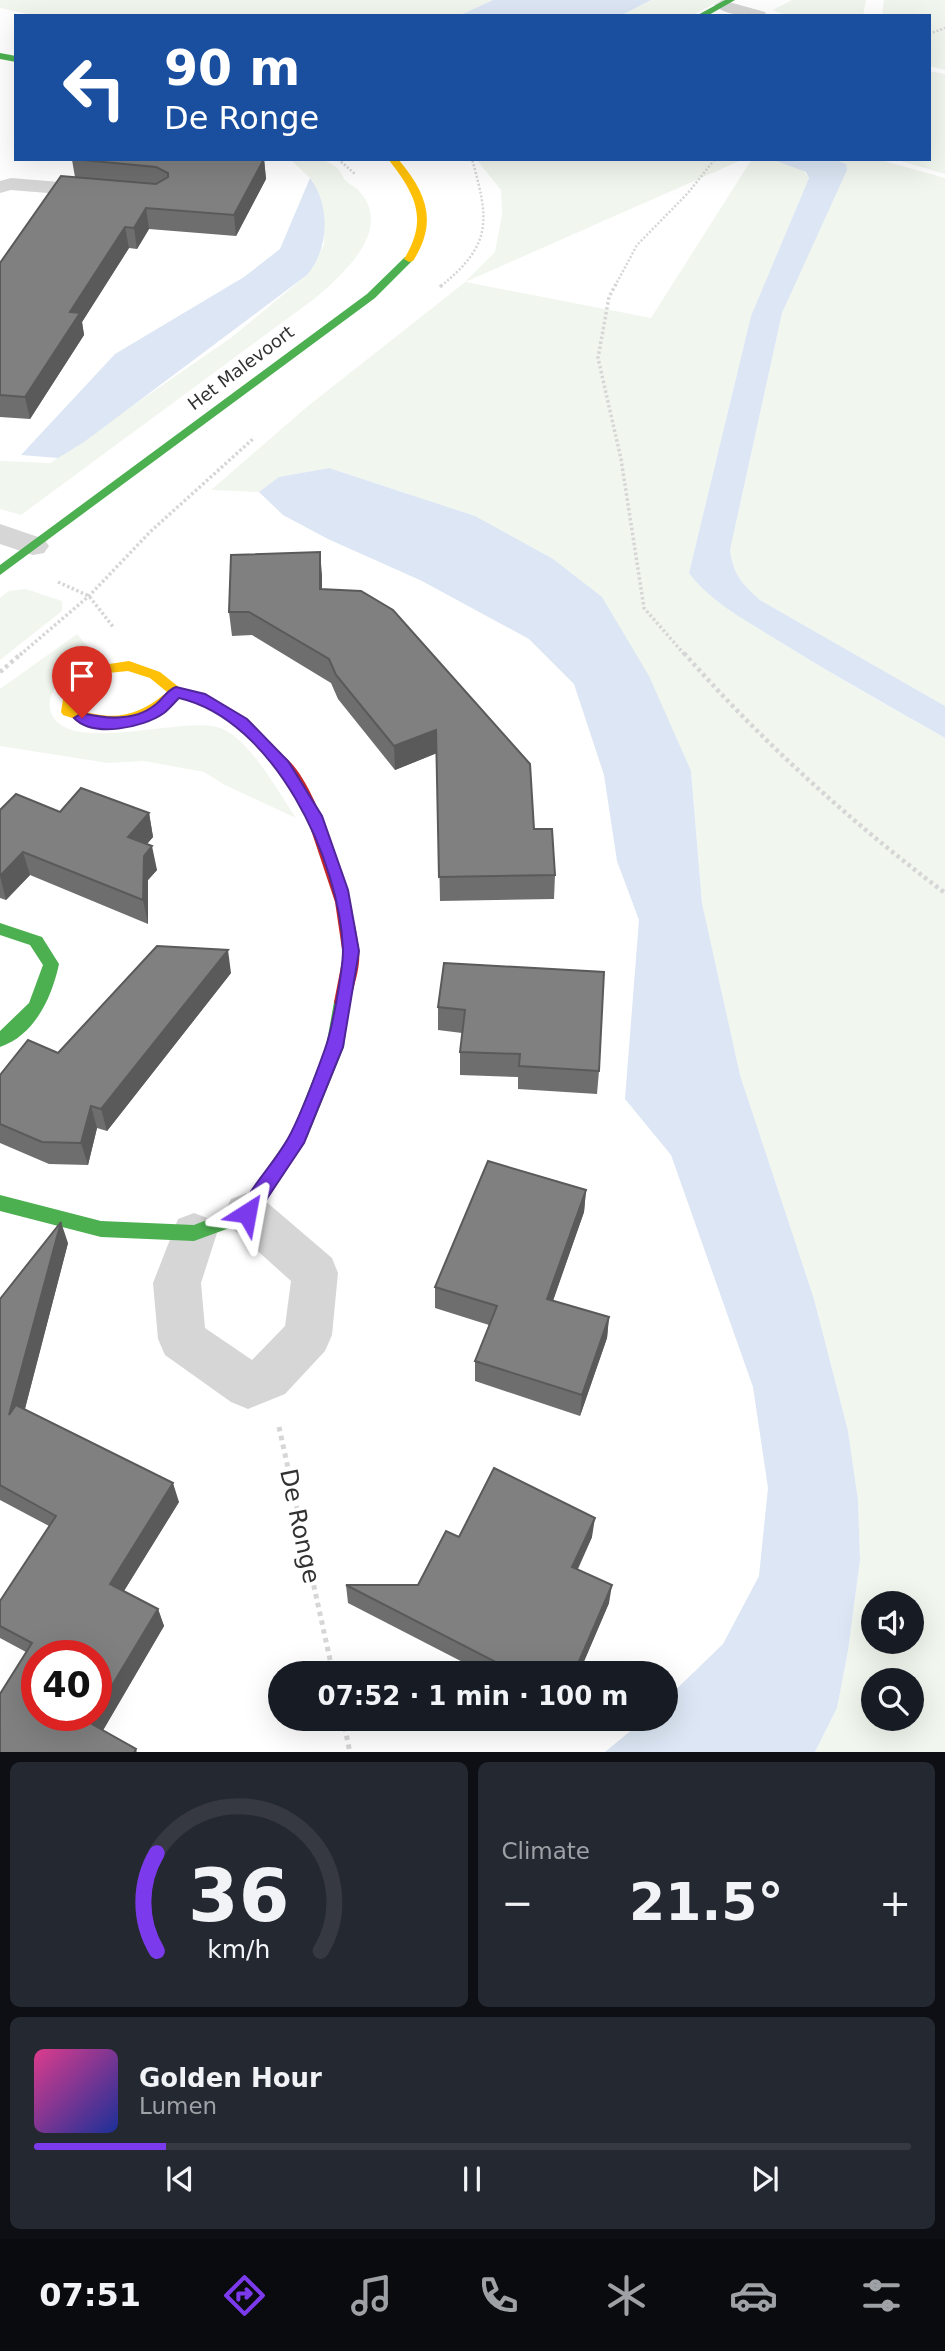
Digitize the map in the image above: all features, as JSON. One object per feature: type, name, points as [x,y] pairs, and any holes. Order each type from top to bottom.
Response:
[{"type":"street","points":[[705,14],[726,2]]},
{"type":"street","name":"Het Malevoort","points":[[15,560],[371,296],[417,249],[426,213],[412,178],[395,161]]},
{"type":"street","points":[[0,533],[15,560]]},
{"type":"street","points":[[0,1203],[101,1229],[194,1233],[247,1213],[298,1138],[335,1047],[351,951],[340,890],[314,816],[283,764],[242,722],[200,698],[176,692],[155,675],[129,666],[94,670],[70,689],[68,712],[95,723],[135,722],[159,710],[176,692]]},
{"type":"street","points":[[0,929],[36,942],[51,964],[45,999],[20,1028],[0,1040]]},
{"type":"street","points":[[194,1233],[177,1283],[181,1339],[247,1386],[268,1378],[308,1335],[316,1273],[247,1213]]},
{"type":"lane","points":[[726,2],[754,14]]},
{"type":"lane","points":[[0,187],[11,184],[118,192]]},
{"type":"path","points":[[713,161],[688,193],[637,245],[609,298],[598,358],[621,459],[644,608],[708,681],[861,829],[945,893]]},
{"type":"path","points":[[15,560],[89,596],[112,623],[129,666]]},
{"type":"path","name":"De Ronge","points":[[268,1378],[330,1661]]},
{"type":"path","points":[[346,1731],[350,1752]]},
{"type":"shaded area","points":[[0,0],[493,0],[462,14],[28,14],[0,8]]},
{"type":"shaded area","points":[[493,0],[651,0],[624,14],[462,14]]},
{"type":"shaded area","points":[[651,0],[721,0],[695,14],[624,14]]},
{"type":"shaded area","points":[[792,0],[866,0],[863,14],[782,14],[773,10]]},
{"type":"shaded area","points":[[884,0],[945,0],[945,70],[931,66],[931,14],[882,14]]},
{"type":"shaded area","points":[[931,71],[945,74],[945,174],[901,161],[931,161]]},
{"type":"shaded area","points":[[292,161],[323,161],[332,164],[346,181],[359,191],[369,206],[371,221],[368,236],[350,265],[314,299],[21,515],[0,509],[0,461],[50,463],[232,337],[307,275],[324,245],[323,208],[313,181]]},
{"type":"shaded area","points":[[478,161],[739,161],[465,282],[495,252],[502,215],[501,190]]},
{"type":"shaded area","points":[[751,161],[775,161],[791,165],[809,178],[751,316],[689,573],[706,592],[736,615],[945,738],[945,1752],[815,1752],[837,1708],[848,1651],[860,1560],[858,1500],[848,1431],[814,1299],[740,1075],[702,903],[691,771],[475,516],[329,468],[280,477],[259,492],[211,490],[308,406],[465,282],[651,318]]},
{"type":"shaded area","points":[[776,161],[838,161],[846,164],[847,170],[782,313],[730,550],[733,566],[743,583],[760,600],[945,706],[945,738],[736,615],[706,592],[689,573],[751,316],[809,178],[806,172]]},
{"type":"shaded area","points":[[839,161],[884,161],[945,178],[945,706],[760,600],[739,578],[733,566],[730,550],[782,313],[806,256]]},
{"type":"shaded area","points":[[310,178],[321,201],[325,227],[320,253],[307,275],[84,442],[58,458],[21,455],[115,354],[244,277],[280,249]]},
{"type":"shaded area","points":[[329,468],[475,516],[553,559],[602,597],[649,676],[691,771],[702,903],[740,1075],[814,1299],[848,1431],[858,1500],[860,1560],[848,1651],[837,1708],[815,1752],[605,1752],[630,1731],[678,1731],[678,1687],[723,1644],[759,1576],[768,1488],[753,1387],[671,1155],[625,1099],[639,920],[617,861],[604,775],[574,684],[529,639],[422,581],[328,539],[283,515],[259,492],[279,477]]},
{"type":"shaded area","points":[[26,589],[62,601],[62,611],[0,660],[0,598],[9,591]]},
{"type":"shaded area","points":[[77,634],[93,653],[62,680],[51,697],[52,715],[63,726],[81,732],[103,733],[178,726],[217,727],[229,732],[251,752],[296,818],[225,785],[204,772],[144,761],[108,763],[0,746],[0,689]]},
{"type":"building","points":[[93,161],[263,161],[234,215],[146,208],[134,228],[125,227],[70,312],[80,313],[25,397],[0,395],[0,263],[61,176],[156,184],[168,177],[168,173],[156,167]]},
{"type":"building","points":[[320,552],[320,589],[361,591],[393,610],[530,764],[534,829],[552,829],[555,875],[439,877],[436,730],[394,746],[336,675],[329,659],[249,612],[229,612],[231,555]]},
{"type":"building","points":[[81,788],[149,813],[128,837],[152,846],[144,856],[143,900],[23,852],[0,876],[0,810],[16,794],[60,812]]},
{"type":"building","points":[[157,946],[228,950],[101,1109],[91,1106],[81,1143],[42,1142],[0,1124],[0,1075],[28,1040],[58,1053]]},
{"type":"building","points":[[444,963],[604,972],[599,1071],[519,1066],[520,1054],[460,1052],[465,1010],[438,1007]]},
{"type":"building","points":[[488,1161],[586,1190],[547,1299],[609,1317],[582,1395],[475,1361],[497,1306],[435,1287]]},
{"type":"building","points":[[61,1222],[9,1415],[16,1405],[173,1483],[110,1584],[158,1609],[112,1685],[112,1640],[26,1640],[0,1626],[0,1601],[56,1516],[0,1485],[0,1299]]},
{"type":"building","points":[[494,1468],[595,1518],[572,1567],[612,1585],[579,1661],[494,1661],[346,1585],[418,1585],[446,1531],[459,1537]]},
{"type":"building","points":[[21,1661],[21,1731],[104,1731],[136,1749],[134,1752],[0,1752],[0,1694]]},
{"type":"traffic: fast","points":[[704,14],[731,0]]},
{"type":"traffic: fast","points":[[0,56],[14,59]]},
{"type":"traffic: fast","points":[[0,571],[371,296],[409,259]]},
{"type":"traffic: fast","points":[[0,929],[36,941],[51,964],[40,999],[28,1017],[0,1040]]},
{"type":"traffic: fast","points":[[0,1203],[101,1229],[194,1233],[247,1213],[298,1138],[335,1047],[342,1002]]},
{"type":"traffic: slow","points":[[395,161],[417,194],[423,220],[422,233],[409,259]]},
{"type":"traffic: slow","points":[[176,692],[150,712],[126,721],[99,720],[68,712],[70,689],[94,670],[129,666],[155,675],[176,692],[200,697],[242,722],[277,758]]},
{"type":"traffic: jam","points":[[277,758],[291,775],[316,821],[343,902],[351,956],[342,1002]]},
{"type":"route","points":[[82,718],[95,723],[135,722],[159,710],[176,692],[200,698],[242,722],[283,764],[314,816],[340,890],[351,951],[335,1047],[298,1138],[247,1213]]}]
